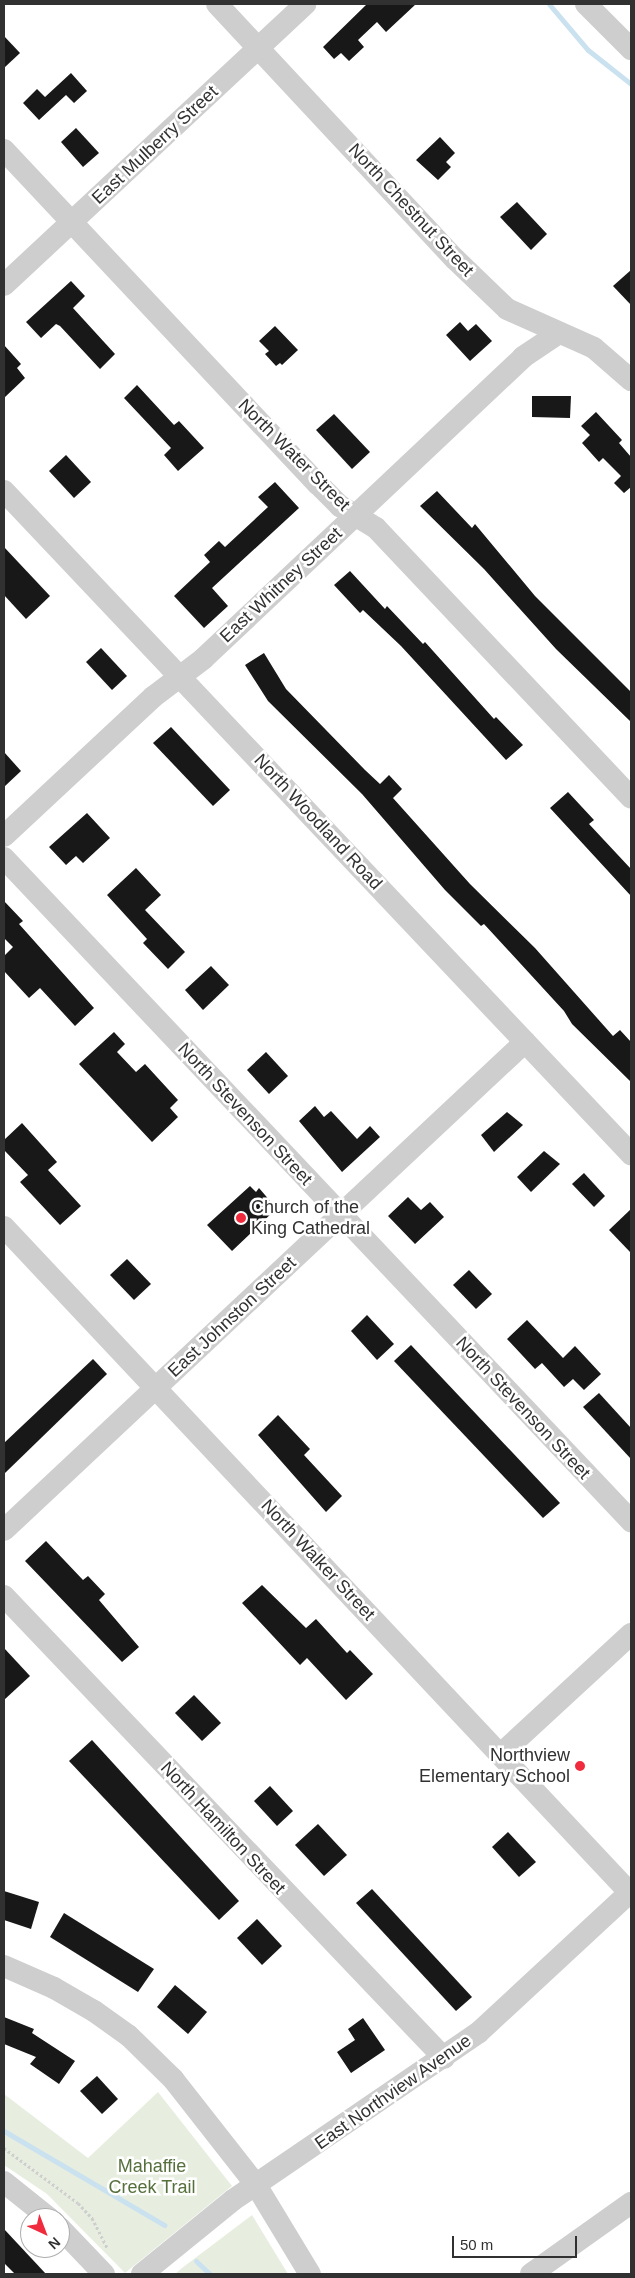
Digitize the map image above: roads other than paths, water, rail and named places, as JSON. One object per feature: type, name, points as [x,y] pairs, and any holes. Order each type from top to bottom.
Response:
[{"type":"street","name":"North Chestnut Street","points":[[217,4],[455,259],[507,309],[594,348],[631,380]]},
{"type":"street","name":"East Mulberry Street","points":[[4,285],[306,4]]},
{"type":"street","points":[[586,4],[631,50]]},
{"type":"street","name":"North Water Street","points":[[4,150],[318,484],[340,506],[376,528],[631,798]]},
{"type":"street","name":"East Whitney Street","points":[[4,836],[152,696],[203,659],[523,356],[558,333]]},
{"type":"street","name":"North Woodland Road","points":[[4,491],[631,1154]]},
{"type":"street","name":"North Stevenson Street","points":[[4,858],[631,1522]]},
{"type":"street","name":"East Johnston Street","points":[[4,1530],[525,1042]]},
{"type":"street","name":"North Walker Street","points":[[4,1227],[502,1753],[631,1893]]},
{"type":"street","name":"North Hamilton Street","points":[[4,1596],[444,2058]]},
{"type":"street","points":[[502,1753],[631,1634]]},
{"type":"street","name":"East Northview Avenue","points":[[142,2274],[187,2235],[256,2185],[444,2058],[505,2012],[631,1893]]},
{"type":"street","points":[[4,1966],[54,1988],[94,2011],[128,2036],[173,2079],[205,2116],[256,2185],[310,2274]]},
{"type":"street","points":[[4,2182],[36,2208]]},
{"type":"street","points":[[531,2274],[631,2203]]},
{"type":"street","points":[[70,2238],[104,2274]]},
{"type":"waterway","points":[[549,4],[588,50],[631,84]]},
{"type":"waterway","points":[[4,2131],[164,2225]]},
{"type":"waterway","points":[[196,2261],[210,2274]]},
{"type":"place","name":"Church of the King Cathedral","points":[[241,1218]]},
{"type":"place","name":"Northview Elementary School","points":[[580,1766]]},
{"type":"park label","name":"Mahaffie Creek Trail","points":[[152,2177]]}]
